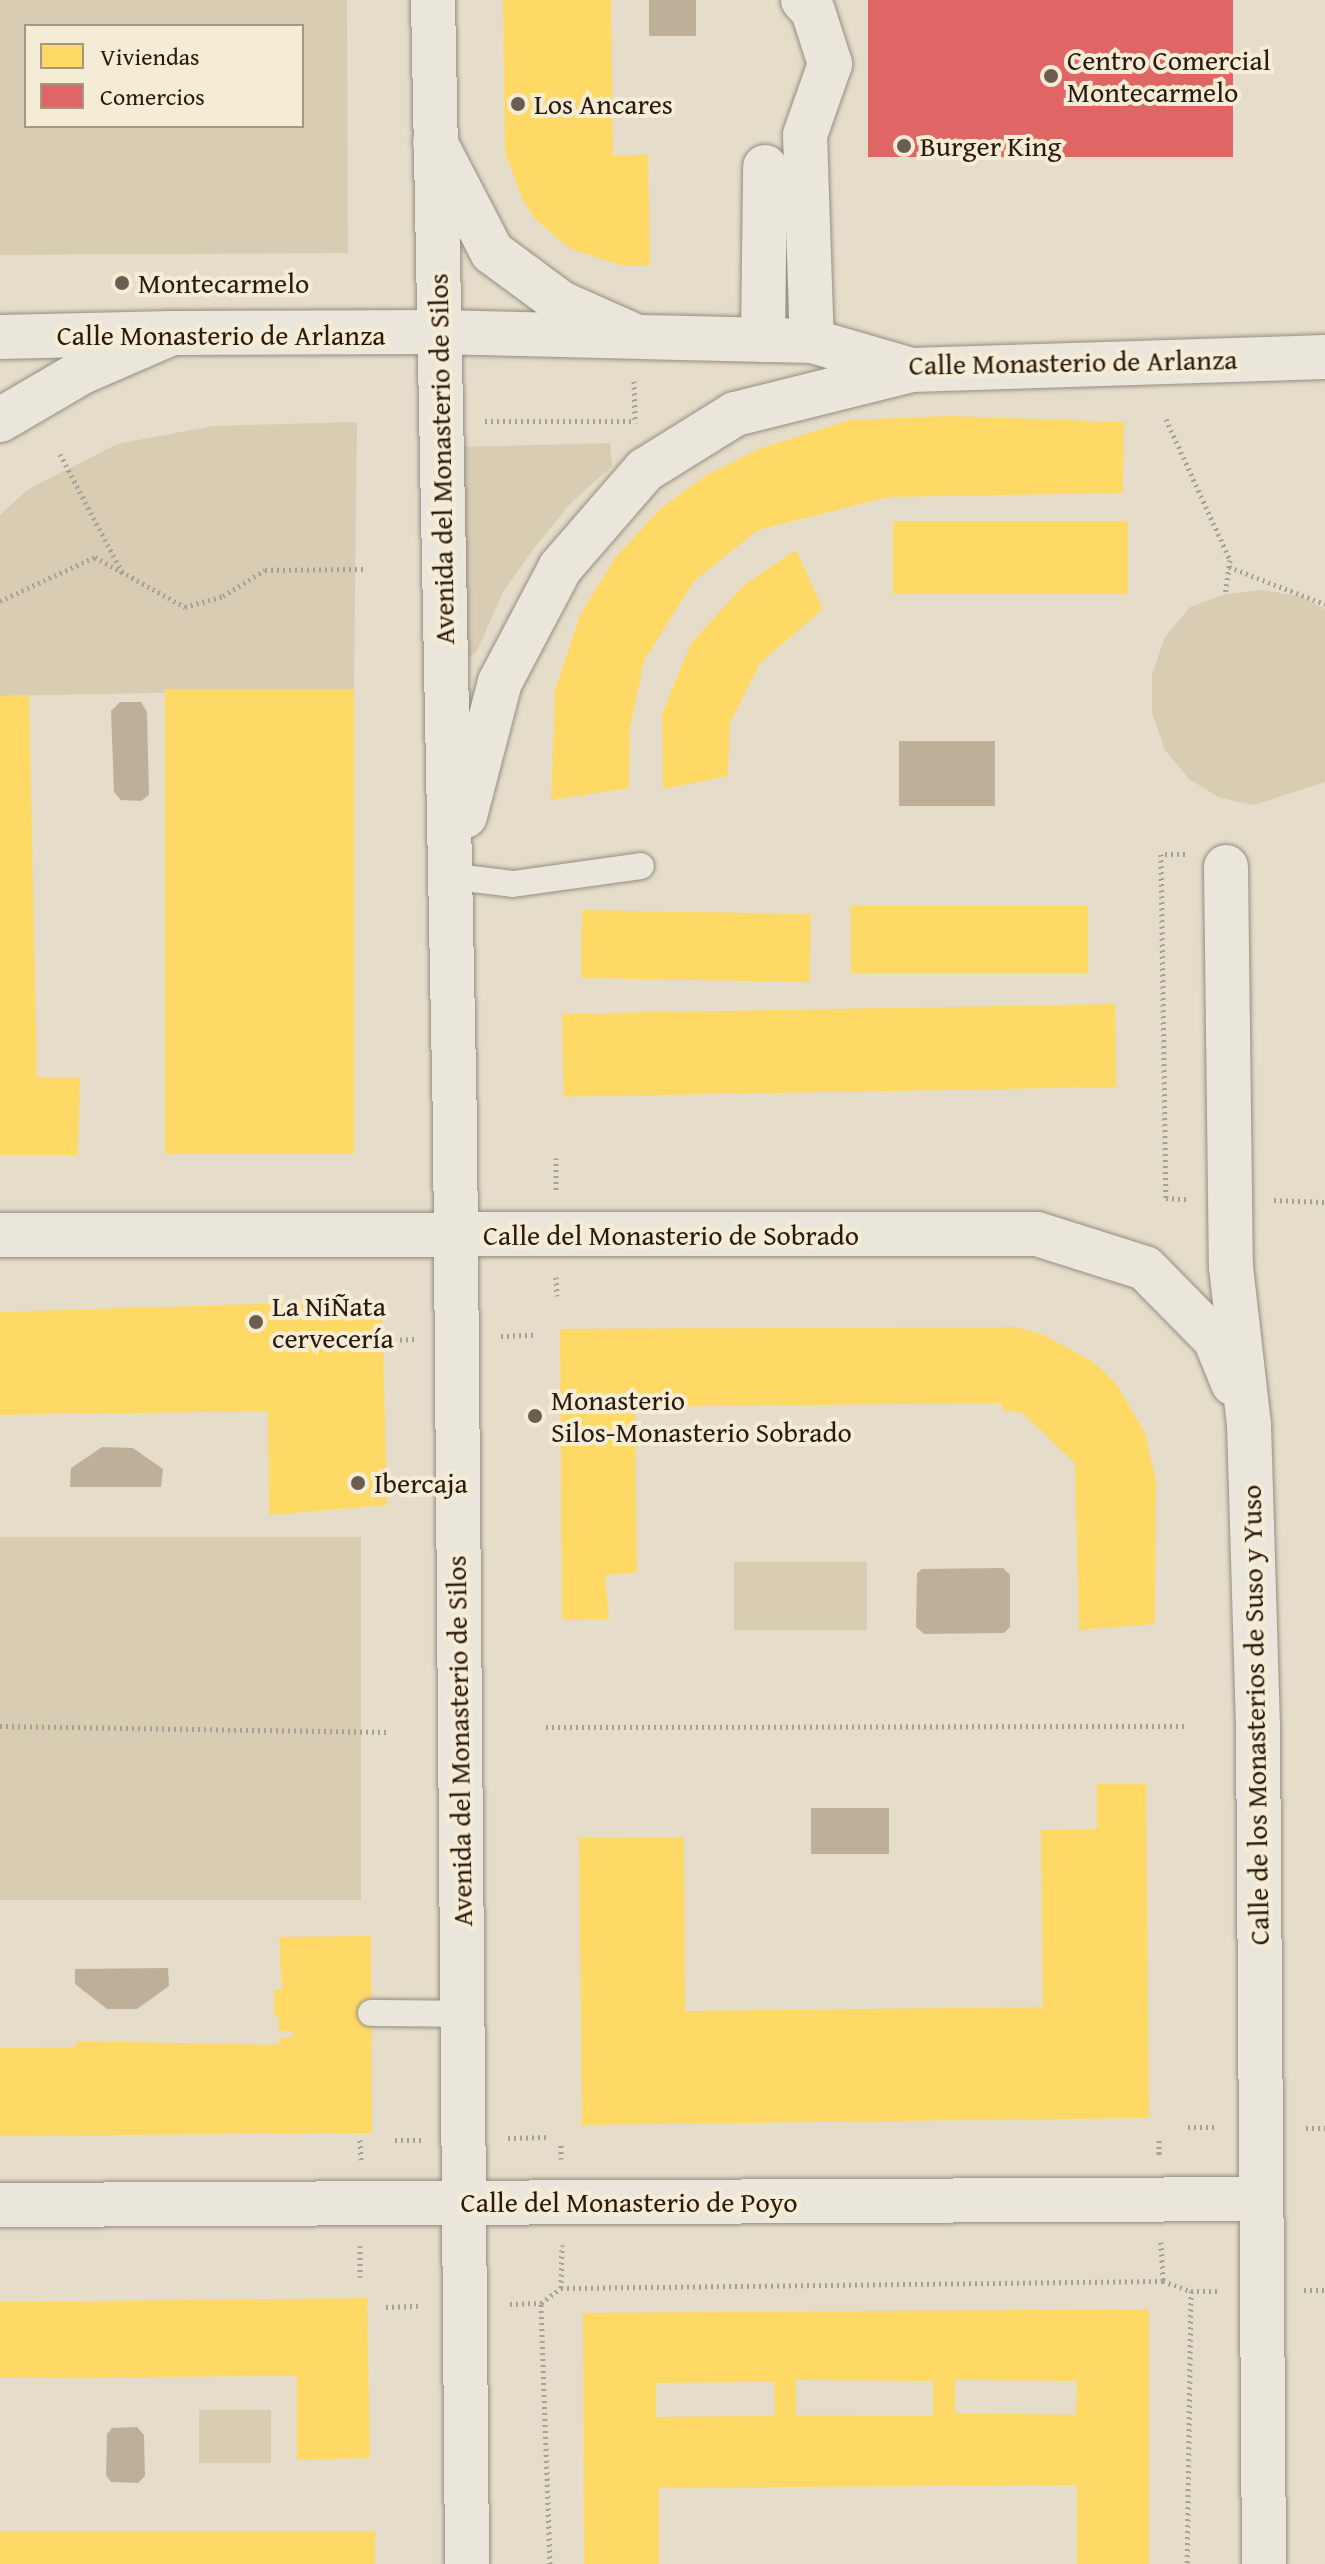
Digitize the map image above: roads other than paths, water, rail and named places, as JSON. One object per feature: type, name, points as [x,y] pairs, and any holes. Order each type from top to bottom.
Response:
[{"type":"street","name":"Avenida del Monasterio de Silos","points":[[433,0],[452,897],[467,2564]]},
{"type":"street","points":[[803,0],[813,11],[830,64],[805,135],[812,341]]},
{"type":"street","name":"Calle Monasterio de Arlanza","points":[[435,142],[492,252],[561,303],[633,335]]},
{"type":"street","points":[[763,340],[765,167]]},
{"type":"street","name":"Calle Monasterio de Arlanza","points":[[0,337],[439,332],[812,341],[911,370],[1325,357]]},
{"type":"street","points":[[0,420],[82,372],[172,333]]},
{"type":"street","name":"Avenida del Monasterio de Silos","points":[[452,897],[469,787],[500,682],[560,568],[645,470],[735,414],[911,370]]},
{"type":"street","name":"Calle de los Monasterios de Suso y Yuso","points":[[1213,860],[1231,1267],[1249,1424],[1258,1726],[1258,2199],[1264,2564]]},
{"type":"street","name":"Calle del Monasterio de Sobrado","points":[[0,1235],[1037,1234],[1145,1268],[1215,1339],[1249,1424]]},
{"type":"street","name":"Calle del Monasterio de Poyo","points":[[0,2205],[1258,2199]]},
{"type":"lane","points":[[452,897],[513,884],[641,866]]},
{"type":"lane","points":[[371,2013],[462,2014]]},
{"type":"place","name":"Centro Comercial Montecarmelo","points":[[1051,76]]},
{"type":"place","name":"Los Ancares","points":[[518,104]]},
{"type":"place","name":"Burger King","points":[[904,146]]},
{"type":"place","name":"Montecarmelo","points":[[122,283]]},
{"type":"place","name":"La NiÑata cervecería","points":[[256,1322]]},
{"type":"place","name":"Monasterio Silos-Monasterio Sobrado","points":[[535,1416]]},
{"type":"place","name":"Ibercaja","points":[[358,1483]]}]
